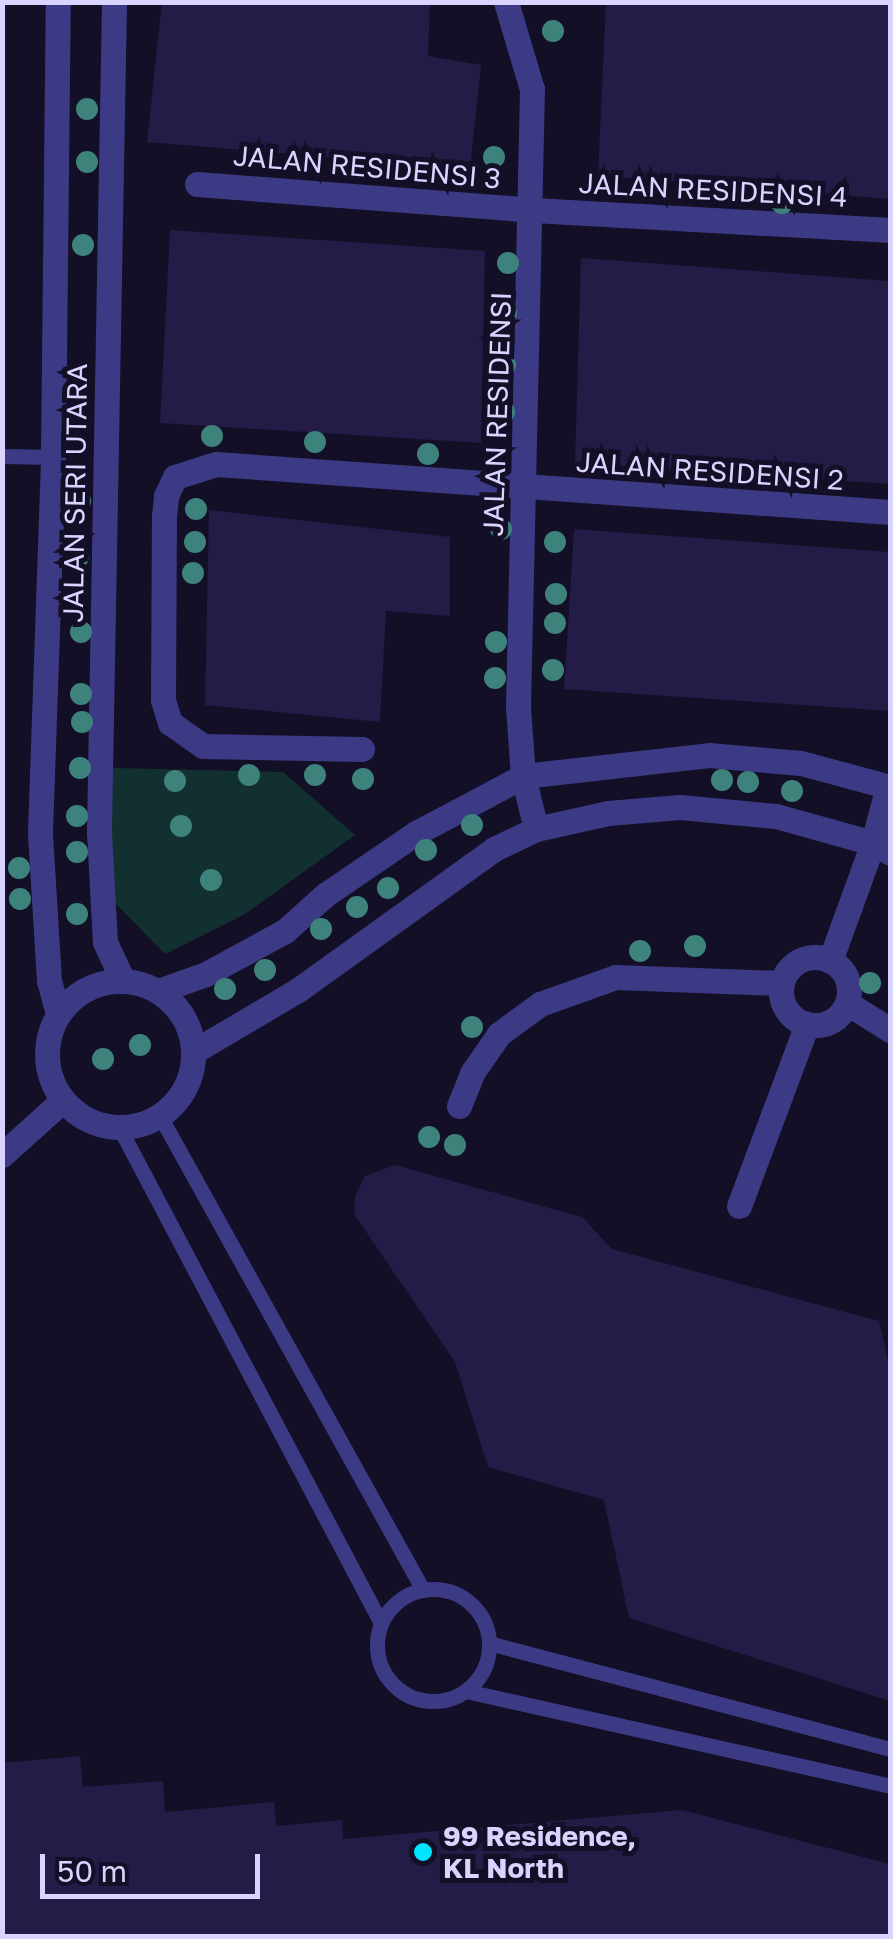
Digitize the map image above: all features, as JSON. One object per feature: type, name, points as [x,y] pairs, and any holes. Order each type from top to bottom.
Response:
[{"type":"street","name":"JALAN SERI UTARA","points":[[58,2],[53,457],[40,832],[49,981],[58,1014]]},
{"type":"street","name":"JALAN SERI UTARA","points":[[114,2],[99,832],[105,942],[123,981]]},
{"type":"street","name":"JALAN RESIDENSI","points":[[506,2],[532,89],[518,707],[523,776],[536,829]]},
{"type":"street","name":"JALAN RESIDENSI 3","points":[[197,184],[532,210]]},
{"type":"street","name":"JALAN RESIDENSI 4","points":[[532,210],[890,230]]},
{"type":"street","name":"JALAN RESIDENSI 2","points":[[362,749],[203,746],[170,723],[163,700],[164,516],[166,496],[175,477],[216,464],[525,490],[890,512]]},
{"type":"street","points":[[158,991],[206,974],[286,932],[325,895],[416,833],[523,776],[708,755],[802,763],[889,787],[882,848],[830,961]]},
{"type":"street","points":[[194,1052],[298,990],[494,850],[536,829],[608,813],[680,807],[776,816],[882,848]]},
{"type":"street","points":[[801,961],[830,961],[845,974],[847,1002],[826,1023],[807,1024],[783,1004],[782,983],[801,961]]},
{"type":"street","points":[[459,1106],[472,1073],[499,1034],[540,1004],[616,976],[782,983]]},
{"type":"street","points":[[123,981],[158,991],[176,1007],[189,1028],[194,1052],[190,1077],[178,1099],[160,1116],[119,1128],[88,1119],[62,1100],[51,1080],[46,1058],[48,1035],[58,1014],[75,996],[97,984],[123,981]]},
{"type":"street","points":[[847,1002],[890,1030]]},
{"type":"street","points":[[739,1206],[807,1024]]},
{"type":"street","points":[[2,1156],[62,1100]]},
{"type":"lane","points":[[2,456],[53,457]]},
{"type":"lane","points":[[160,1116],[423,1590]]},
{"type":"lane","points":[[119,1128],[381,1623],[378,1659],[398,1689],[431,1702],[466,1691],[890,1786]]},
{"type":"lane","points":[[381,1623],[404,1596],[423,1590],[442,1590],[476,1608],[489,1643],[487,1662],[466,1691]]},
{"type":"lane","points":[[489,1643],[890,1749]]},
{"type":"green space","points":[[113,768],[283,772],[355,835],[245,914],[165,954],[109,897]]},
{"type":"building","points":[[162,2],[430,2],[428,56],[481,65],[470,169],[147,142]]},
{"type":"building","points":[[606,2],[890,2],[890,199],[598,176]]},
{"type":"building","points":[[170,230],[485,251],[481,443],[160,423]]},
{"type":"building","points":[[581,258],[890,281],[890,484],[575,463]]},
{"type":"building","points":[[209,510],[450,537],[450,616],[386,611],[380,722],[205,705]]},
{"type":"building","points":[[574,529],[890,552],[890,711],[564,689]]},
{"type":"building","points":[[395,1165],[582,1217],[612,1249],[879,1321],[890,1369],[890,1701],[629,1618],[604,1500],[488,1467],[455,1362],[354,1214],[355,1196],[365,1176]]},
{"type":"building","name":"99 Residence, KL North","points":[[80,1756],[83,1787],[163,1781],[165,1812],[274,1802],[276,1826],[342,1820],[343,1839],[682,1810],[890,1864],[890,1936],[2,1936],[2,1763]]},
{"type":"place","name":"99 Residence, KL North","points":[[423,1852]]}]
